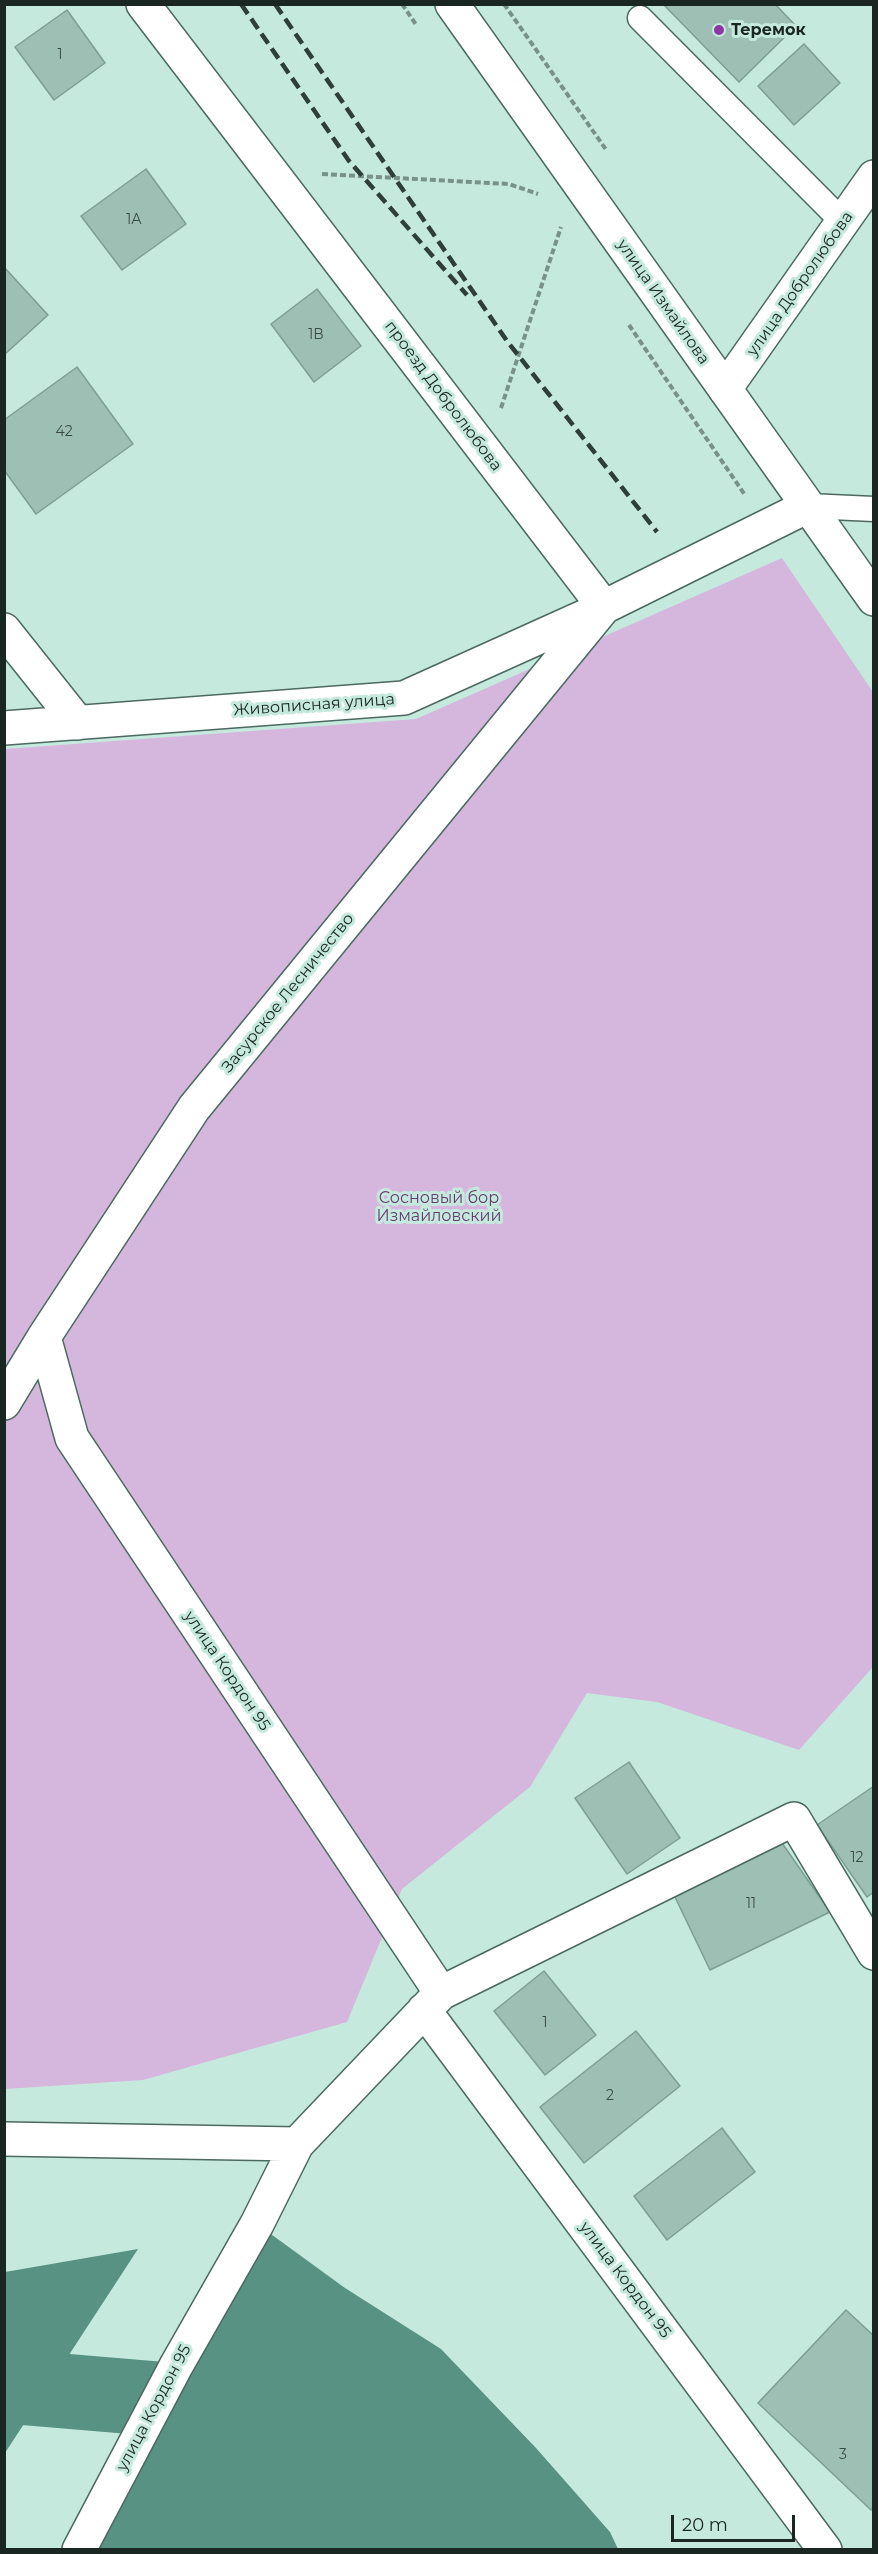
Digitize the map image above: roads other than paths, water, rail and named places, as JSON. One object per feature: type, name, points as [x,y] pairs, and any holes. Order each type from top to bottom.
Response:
[{"type":"street","name":"проезд Добролюбова","points":[[143,4],[604,607]]},
{"type":"street","name":"улица Измайлова","points":[[452,4],[873,598]]},
{"type":"street","name":"улица Добролюбова","points":[[725,389],[873,177]]},
{"type":"street","points":[[604,607],[808,506]]},
{"type":"street","name":"Живописная улица","points":[[4,728],[404,698],[604,607]]},
{"type":"street","name":"Засурское Лесничество","points":[[4,1403],[44,1337],[194,1108],[604,607]]},
{"type":"street","points":[[4,630],[78,723]]},
{"type":"street","name":"улица Кордон 95","points":[[44,1337],[72,1438],[433,2001],[825,2550]]},
{"type":"street","name":"улица Кордон 95","points":[[79,2550],[176,2366],[257,2224],[297,2144],[433,2001],[794,1819],[873,1953]]},
{"type":"street","points":[[4,2139],[297,2144]]},
{"type":"lane","points":[[640,18],[843,222]]},
{"type":"lane","points":[[808,506],[873,509]]},
{"type":"waterway","points":[[4,2386],[254,2407],[368,2550]]},
{"type":"railway","points":[[241,4],[349,161],[467,295]]},
{"type":"railway","points":[[275,4],[507,341],[657,532]]},
{"type":"place","name":"Теремок","points":[[719,30]]},
{"type":"park label","name":"Сосновый бор Измайловский","points":[[439,1207]]}]
